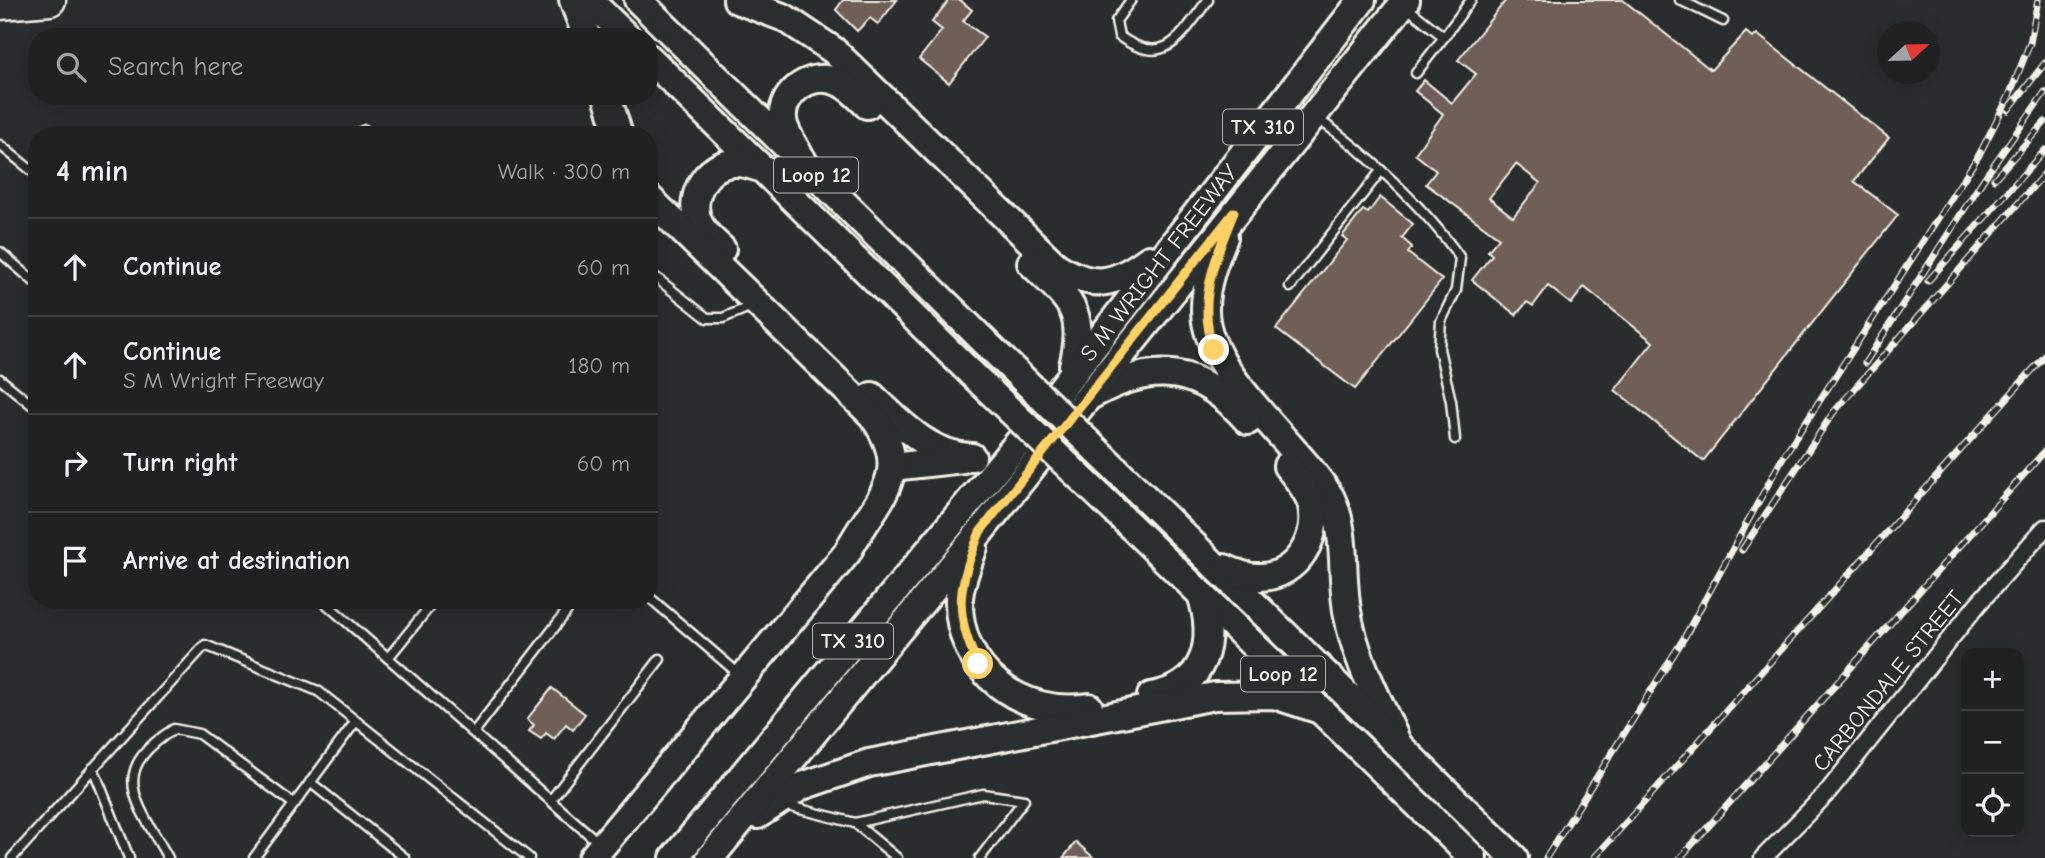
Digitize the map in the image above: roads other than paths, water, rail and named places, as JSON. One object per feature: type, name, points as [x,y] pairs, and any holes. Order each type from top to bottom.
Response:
[{"type":"highway","points":[[0,4],[50,0]]},
{"type":"main road","points":[[573,0],[584,28]]},
{"type":"main road","points":[[589,0],[618,28]]},
{"type":"main road","name":"Loop 12","points":[[638,0],[1514,858]]},
{"type":"main road","points":[[737,0],[785,18],[822,42],[1056,265],[1072,276],[1089,282],[1110,282],[1125,277],[1176,239]]},
{"type":"main road","name":"S M WRIGHT FREEWAY","points":[[1033,425],[1072,371],[1362,0]]},
{"type":"main road","name":"S M WRIGHT FREEWAY","points":[[980,532],[1404,2]]},
{"type":"main road","name":"Loop 12","points":[[658,67],[1465,850]]},
{"type":"main road","points":[[805,164],[784,126],[785,104],[801,85],[827,79],[841,83],[854,92],[1072,304],[1077,316],[1080,340],[1072,371]]},
{"type":"main road","points":[[610,105],[616,126]]},
{"type":"main road","points":[[766,170],[732,163],[708,174],[696,195],[698,223],[710,238],[891,414],[942,452],[972,457]]},
{"type":"main road","points":[[658,207],[872,415],[899,467]]},
{"type":"main road","points":[[1234,212],[1206,285],[1205,313],[1209,335],[1225,368],[1324,486],[1334,505],[1340,524],[1342,578],[1348,620],[1363,667],[1397,742]]},
{"type":"main road","points":[[1083,401],[1110,385],[1146,374],[1182,375],[1215,388],[1229,400],[1300,481],[1311,504],[1313,519],[1311,536],[1298,560],[1286,569],[1263,578],[1246,577],[1217,565]]},
{"type":"main road","points":[[597,852],[847,553],[859,530],[880,504],[899,467],[903,439],[891,414]]},
{"type":"main road","points":[[899,467],[972,457],[992,451],[1033,425]]},
{"type":"main road","name":"TX 310","points":[[674,858],[1033,425]]},
{"type":"main road","points":[[980,532],[962,584],[961,622],[978,664],[1002,688],[1027,702],[1068,710],[1157,695],[1174,689],[1199,668],[1206,654],[1209,637],[1208,614],[1201,594]]},
{"type":"main road","name":"TX 310","points":[[715,855],[980,532]]},
{"type":"main road","points":[[715,855],[775,802],[802,786],[869,763],[1215,696],[1274,695],[1320,710]]},
{"type":"street","name":"CARBONDALE STREET","points":[[1763,858],[1826,794],[1977,605],[2045,528]]},
{"type":"lane","points":[[1130,0],[1116,21],[1119,36],[1150,52],[1167,48],[1208,0]]},
{"type":"lane","points":[[1416,73],[1471,0]]},
{"type":"lane","points":[[1680,0],[1723,21]]},
{"type":"lane","points":[[1404,2],[1444,37]]},
{"type":"lane","points":[[1312,116],[1349,141],[1446,238],[1460,258],[1456,290],[1441,321],[1439,349],[1451,401],[1455,439]]},
{"type":"lane","points":[[0,145],[28,168]]},
{"type":"lane","points":[[1290,287],[1380,172]]},
{"type":"lane","points":[[0,252],[28,276]]},
{"type":"lane","points":[[658,279],[707,318],[723,318],[756,304]]},
{"type":"lane","points":[[0,379],[28,402]]},
{"type":"lane","points":[[658,605],[743,677]]},
{"type":"lane","points":[[332,609],[551,800],[597,852]]},
{"type":"lane","points":[[388,658],[428,609]]},
{"type":"lane","points":[[474,732],[567,611],[564,609]]},
{"type":"lane","points":[[12,858],[205,645],[318,691],[529,858]]},
{"type":"lane","points":[[551,800],[660,659]]},
{"type":"lane","points":[[254,858],[356,721]]},
{"type":"lane","points":[[168,858],[134,796],[131,781],[134,770],[145,753],[174,729],[200,734],[294,804]]},
{"type":"lane","points":[[93,768],[130,858]]},
{"type":"lane","points":[[310,782],[405,858]]},
{"type":"lane","points":[[855,823],[983,794],[1024,800],[980,858]]},
{"type":"lane","points":[[775,802],[855,823],[897,858]]},
{"type":"railway","points":[[1546,858],[1684,638],[1783,457],[1979,155],[2009,96],[2030,43],[2038,0]]},
{"type":"railway","points":[[2008,110],[2045,63]]},
{"type":"railway","points":[[1865,363],[1985,177],[2045,92]]},
{"type":"railway","points":[[1994,179],[2045,122]]},
{"type":"railway","points":[[1928,281],[2045,150]]},
{"type":"railway","points":[[1742,550],[1833,413],[2045,173]]},
{"type":"railway","points":[[1594,858],[2045,356]]},
{"type":"railway","points":[[1680,858],[2045,451]]}]
